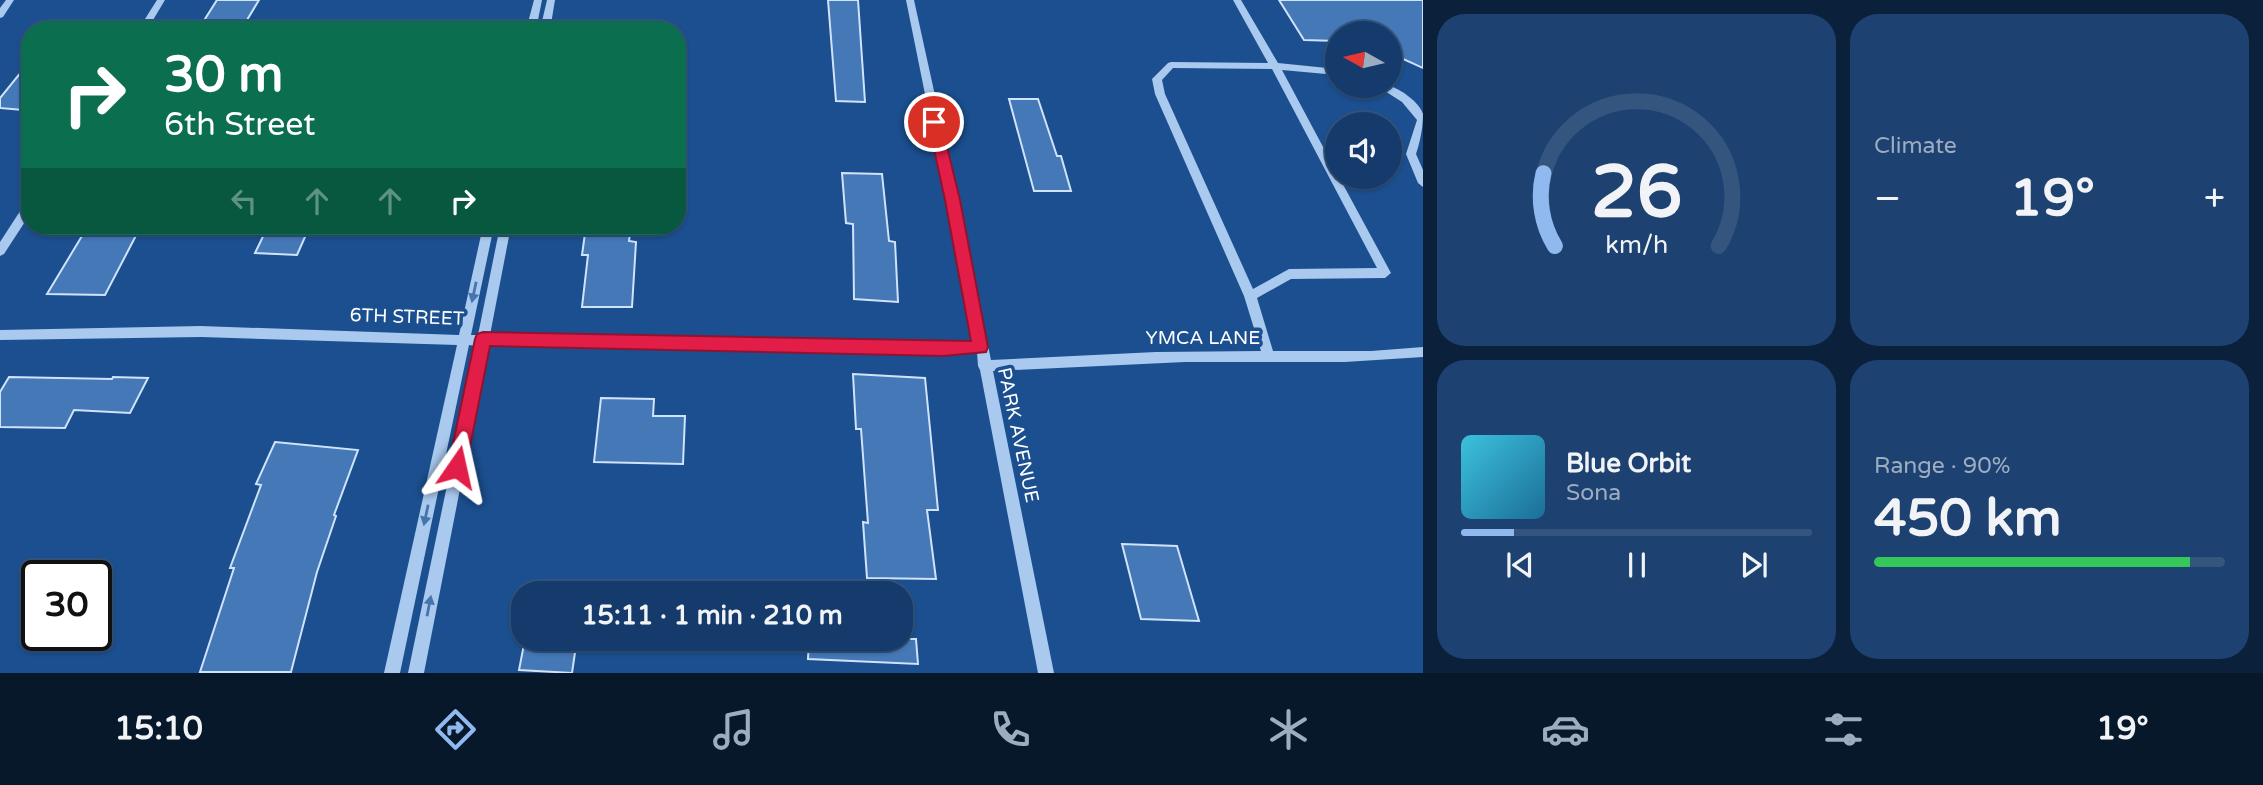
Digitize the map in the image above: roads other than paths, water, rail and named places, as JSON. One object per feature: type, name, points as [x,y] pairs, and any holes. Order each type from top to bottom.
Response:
[{"type":"street","points":[[0,15],[10,0]]},
{"type":"street","points":[[147,21],[160,0]]},
{"type":"street","points":[[533,21],[538,0]]},
{"type":"street","points":[[547,21],[551,0]]},
{"type":"street","name":"PARK AVENUE","points":[[910,0],[953,200],[1046,673]]},
{"type":"street","points":[[1237,0],[1385,273],[1289,274],[1250,296]]},
{"type":"street","points":[[1269,357],[1250,296],[1160,94],[1157,79],[1171,65],[1275,66],[1325,71]]},
{"type":"street","points":[[1402,97],[1415,107],[1423,120],[1411,154],[1423,183]]},
{"type":"street","points":[[0,251],[21,219]]},
{"type":"street","points":[[392,673],[487,235]]},
{"type":"street","points":[[416,673],[504,235]]},
{"type":"street","name":"6TH STREET","points":[[0,335],[123,331],[943,349],[980,347]]},
{"type":"street","name":"YMCA LANE","points":[[984,366],[1139,358],[1368,358],[1423,352]]}]
